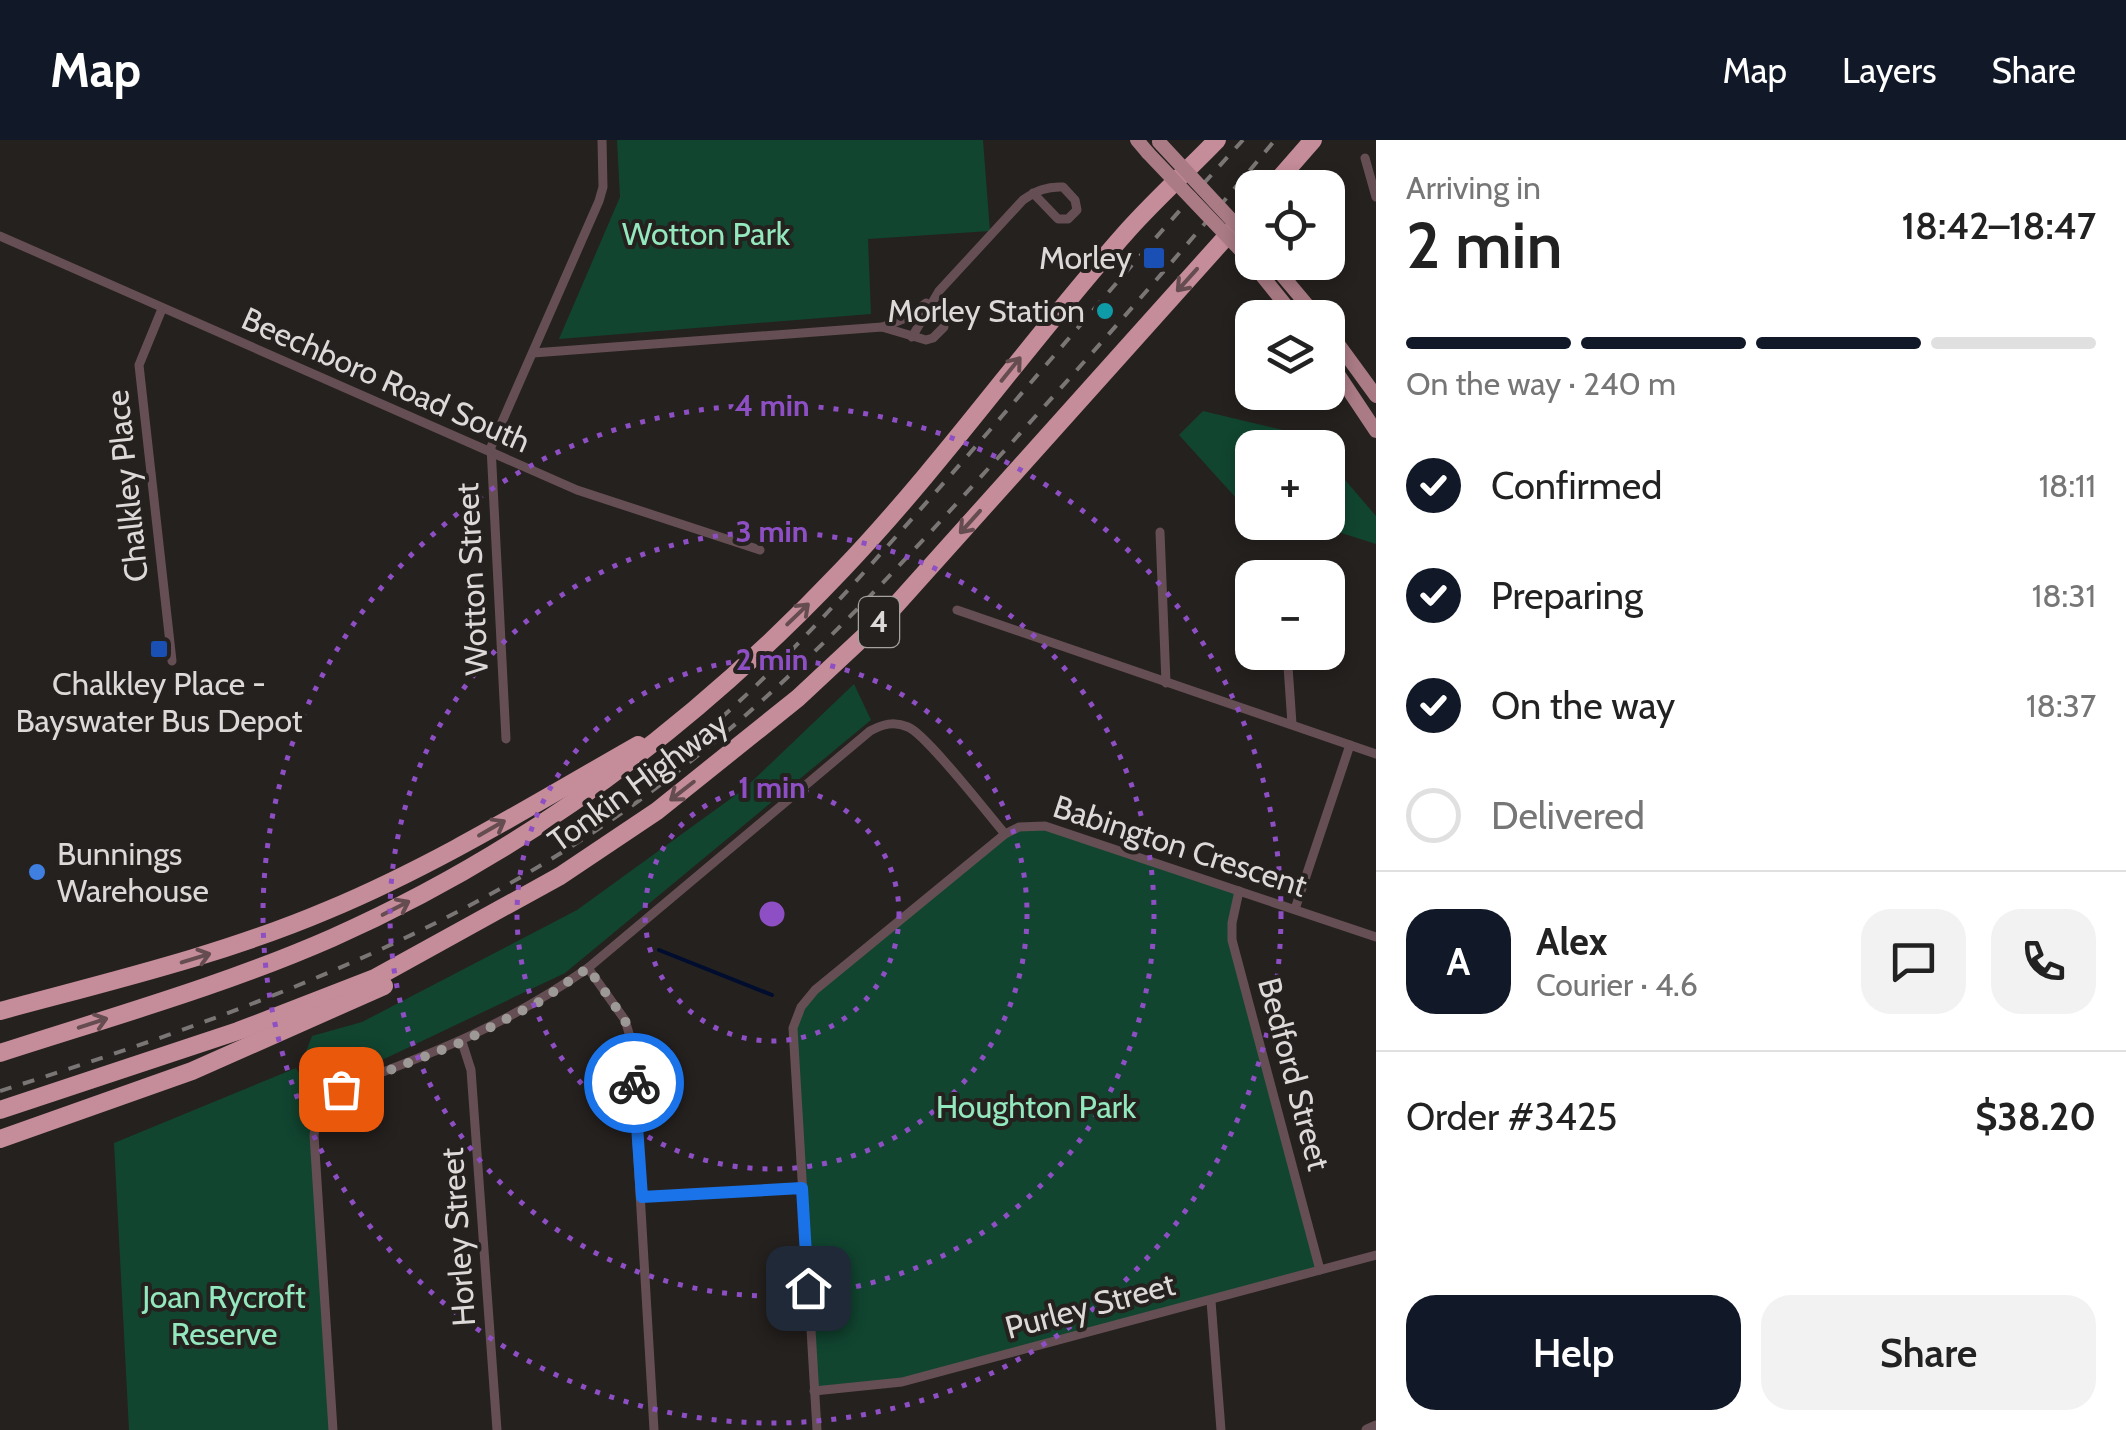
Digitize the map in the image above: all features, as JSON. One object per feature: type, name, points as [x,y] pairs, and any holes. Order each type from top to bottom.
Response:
[{"type":"highway","name":"Tonkin Highway","points":[[0,1053],[222,981],[383,914],[534,831],[628,764],[756,654],[843,570],[1130,228],[1217,140]]},
{"type":"highway","points":[[1287,170],[1313,140]]},
{"type":"highway","name":"Tonkin Highway","points":[[0,1110],[292,1011],[375,978],[432,950],[610,845],[810,688],[886,615],[1235,227]]},
{"type":"highway","points":[[0,1011],[211,954],[328,910],[440,858],[672,726]]},
{"type":"highway","points":[[0,1139],[257,1044],[395,980],[432,950]]},
{"type":"main road","points":[[1136,140],[1155,145],[1235,225]]},
{"type":"main road","points":[[1155,145],[1281,300]]},
{"type":"main road","points":[[1285,280],[1303,300]]},
{"type":"main road","points":[[1345,353],[1376,396]]},
{"type":"main road","points":[[1345,384],[1376,431]]},
{"type":"street","name":"Wotton Street","points":[[506,739],[491,454],[600,202],[602,140]]},
{"type":"street","points":[[1365,158],[1376,197]]},
{"type":"street","points":[[533,353],[882,327],[908,318],[939,292],[1022,200],[1034,193],[1050,186],[1063,187],[1076,200],[1077,210],[1068,219],[1058,218],[1034,193]]},
{"type":"street","name":"Beechboro Road South","points":[[0,236],[576,490],[760,550]]},
{"type":"street","points":[[912,337],[939,292]]},
{"type":"street","name":"Chalkley Place","points":[[162,310],[139,365],[172,661]]},
{"type":"street","points":[[882,327],[912,337],[933,338],[944,327]]},
{"type":"street","points":[[1160,532],[1166,683]]},
{"type":"street","points":[[957,610],[1376,754]]},
{"type":"street","points":[[1288,670],[1292,724]]},
{"type":"street","name":"Babington Crescent","points":[[588,968],[870,731],[895,723],[916,732],[1005,834],[1019,828],[1045,826],[1376,937]]},
{"type":"street","points":[[1295,909],[1350,746]]},
{"type":"street","points":[[816,1430],[794,1028],[800,1007],[1005,834]]},
{"type":"street","name":"Bedford Street","points":[[1239,891],[1232,940],[1320,1270]]},
{"type":"street","points":[[334,1430],[314,1135],[326,1102],[349,1085],[462,1042],[539,1002],[588,968],[625,1020],[630,1040],[654,1430]]},
{"type":"street","name":"Horley Street","points":[[462,1042],[471,1070],[497,1430]]},
{"type":"street","points":[[642,1197],[802,1188]]},
{"type":"street","name":"Purley Street","points":[[814,1391],[902,1382],[1376,1255]]},
{"type":"street","points":[[1212,1301],[1221,1430]]},
{"type":"street","points":[[1367,1430],[1376,1426]]},
{"type":"green space","name":"Wotton Park","points":[[617,140],[983,140],[990,231],[868,239],[871,314],[559,339],[620,197]]},
{"type":"green space","points":[[1203,411],[1283,430],[1235,430],[1235,497],[1179,435]]},
{"type":"green space","points":[[1345,480],[1376,516],[1376,544],[1345,534]]},
{"type":"green space","points":[[854,684],[871,720],[565,973],[359,1071],[317,1081],[302,1062],[312,1036],[362,1022],[577,910],[744,789]]},
{"type":"green space","name":"Houghton Park","points":[[1034,825],[1239,891],[1232,923],[1320,1270],[902,1382],[814,1391],[793,1028],[801,1007],[1005,834]]},
{"type":"green space","name":"Joan Rycroft Reserve","points":[[296,1068],[309,1088],[349,1085],[341,1089],[315,1127],[333,1430],[129,1430],[114,1143]]},
{"type":"waterway","points":[[659,950],[772,995]]},
{"type":"railway","points":[[721,718],[858,579],[1243,140]]},
{"type":"railway","points":[[0,1091],[226,1014],[373,953],[515,881],[642,798],[751,710],[852,615],[1102,341],[1275,140]]},
{"type":"way so far","points":[[341,1089],[462,1042],[539,1002],[588,968],[625,1020],[634,1083]]},
{"type":"place","name":"Morley","points":[[1154,258]]},
{"type":"place","name":"Morley Station","points":[[1105,311]]},
{"type":"place","name":"Chalkley Place - Bayswater Bus Depot","points":[[159,649]]},
{"type":"place","name":"Bunnings Warehouse","points":[[37,872]]},
{"type":"route","points":[[634,1083],[642,1197],[802,1188],[808,1288]]}]
